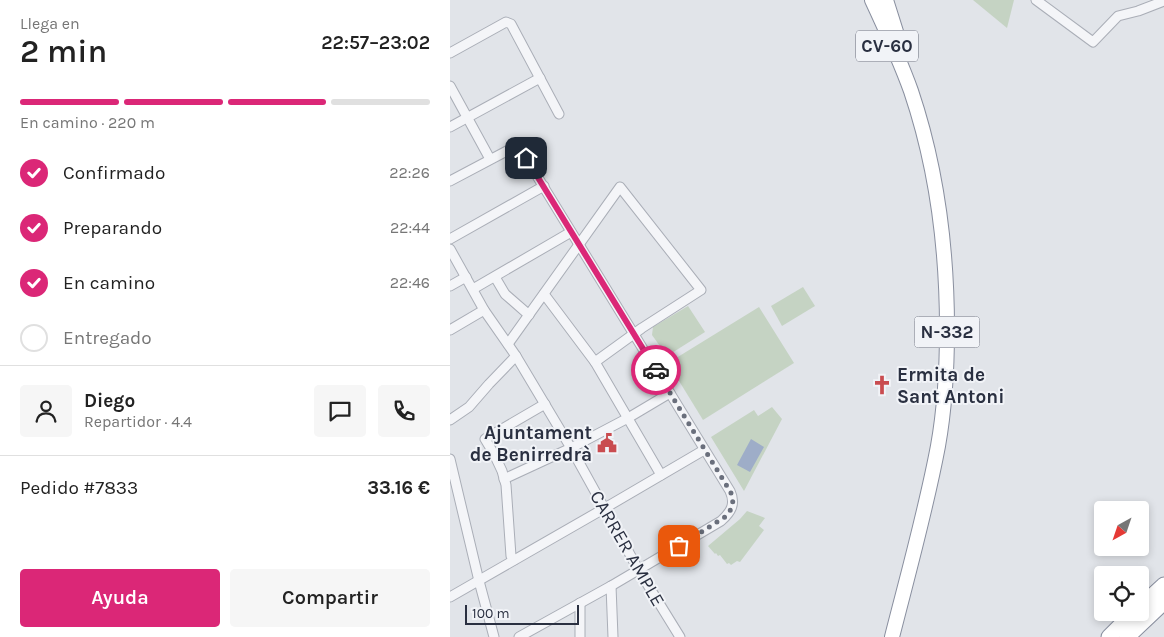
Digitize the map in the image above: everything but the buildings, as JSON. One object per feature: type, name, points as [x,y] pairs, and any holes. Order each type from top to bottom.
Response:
[{"type":"highway","name":"CV-60","points":[[866,0],[894,64],[911,90]]},
{"type":"highway","name":"N-332","points":[[872,0],[892,43],[911,90],[916,108],[930,159],[940,208],[946,267],[945,388],[938,444],[892,637]]},
{"type":"highway","points":[[886,0],[917,91],[916,108]]},
{"type":"highway","points":[[1149,599],[1164,585]]},
{"type":"highway","points":[[1128,637],[1164,602]]},
{"type":"highway","points":[[1109,637],[1125,621]]},
{"type":"street","points":[[1040,1],[1093,42],[1118,16],[1164,1]]},
{"type":"street","points":[[450,53],[506,22],[511,24],[559,114]]},
{"type":"street","points":[[450,127],[540,78]]},
{"type":"street","points":[[450,86],[490,159]]},
{"type":"street","points":[[450,181],[518,145],[732,497],[732,507],[721,521],[519,637]]},
{"type":"street","points":[[450,239],[544,186]]},
{"type":"street","points":[[508,344],[620,187],[701,290],[634,334],[596,362]]},
{"type":"street","points":[[473,289],[571,232]]},
{"type":"street","name":"CARRER AMPLE","points":[[450,249],[484,310],[516,356],[545,404],[638,569],[680,637]]},
{"type":"street","points":[[450,286],[466,277]]},
{"type":"street","points":[[496,277],[505,294],[529,315]]},
{"type":"street","points":[[544,294],[596,362],[661,475]]},
{"type":"street","points":[[450,330],[484,310]]},
{"type":"street","points":[[450,420],[472,404],[516,356]]},
{"type":"street","points":[[504,479],[571,448],[670,393]]},
{"type":"street","points":[[514,560],[511,556],[506,485],[494,454],[485,439],[545,404]]},
{"type":"street","points":[[450,597],[704,450]]},
{"type":"street","points":[[450,465],[494,637]]},
{"type":"street","points":[[610,586],[613,637]]},
{"type":"street","points":[[580,603],[580,637]]},
{"type":"green space","points":[[973,0],[1014,0],[1007,28]]},
{"type":"green space","points":[[803,287],[815,306],[782,326],[771,306]]},
{"type":"green space","points":[[688,306],[705,332],[667,356],[652,335],[653,327]]},
{"type":"green space","points":[[759,307],[794,363],[703,420],[668,363]]},
{"type":"green space","points":[[772,407],[782,419],[744,491],[711,437],[754,410],[758,416]]},
{"type":"green space","points":[[747,511],[765,518],[759,526],[764,530],[740,562],[737,561],[731,565],[727,564],[720,555],[715,554],[708,546]]},
{"type":"water","points":[[751,439],[764,447],[750,472],[737,465]]},
{"type":"way so far","points":[[656,370],[730,491],[733,503],[731,511],[721,521],[679,546]]},
{"type":"place","name":"Ermita de Sant Antoni","points":[[882,385]]},
{"type":"place","name":"Ajuntament de Benirredrà","points":[[607,443]]},
{"type":"route","points":[[526,158],[656,370]]}]
